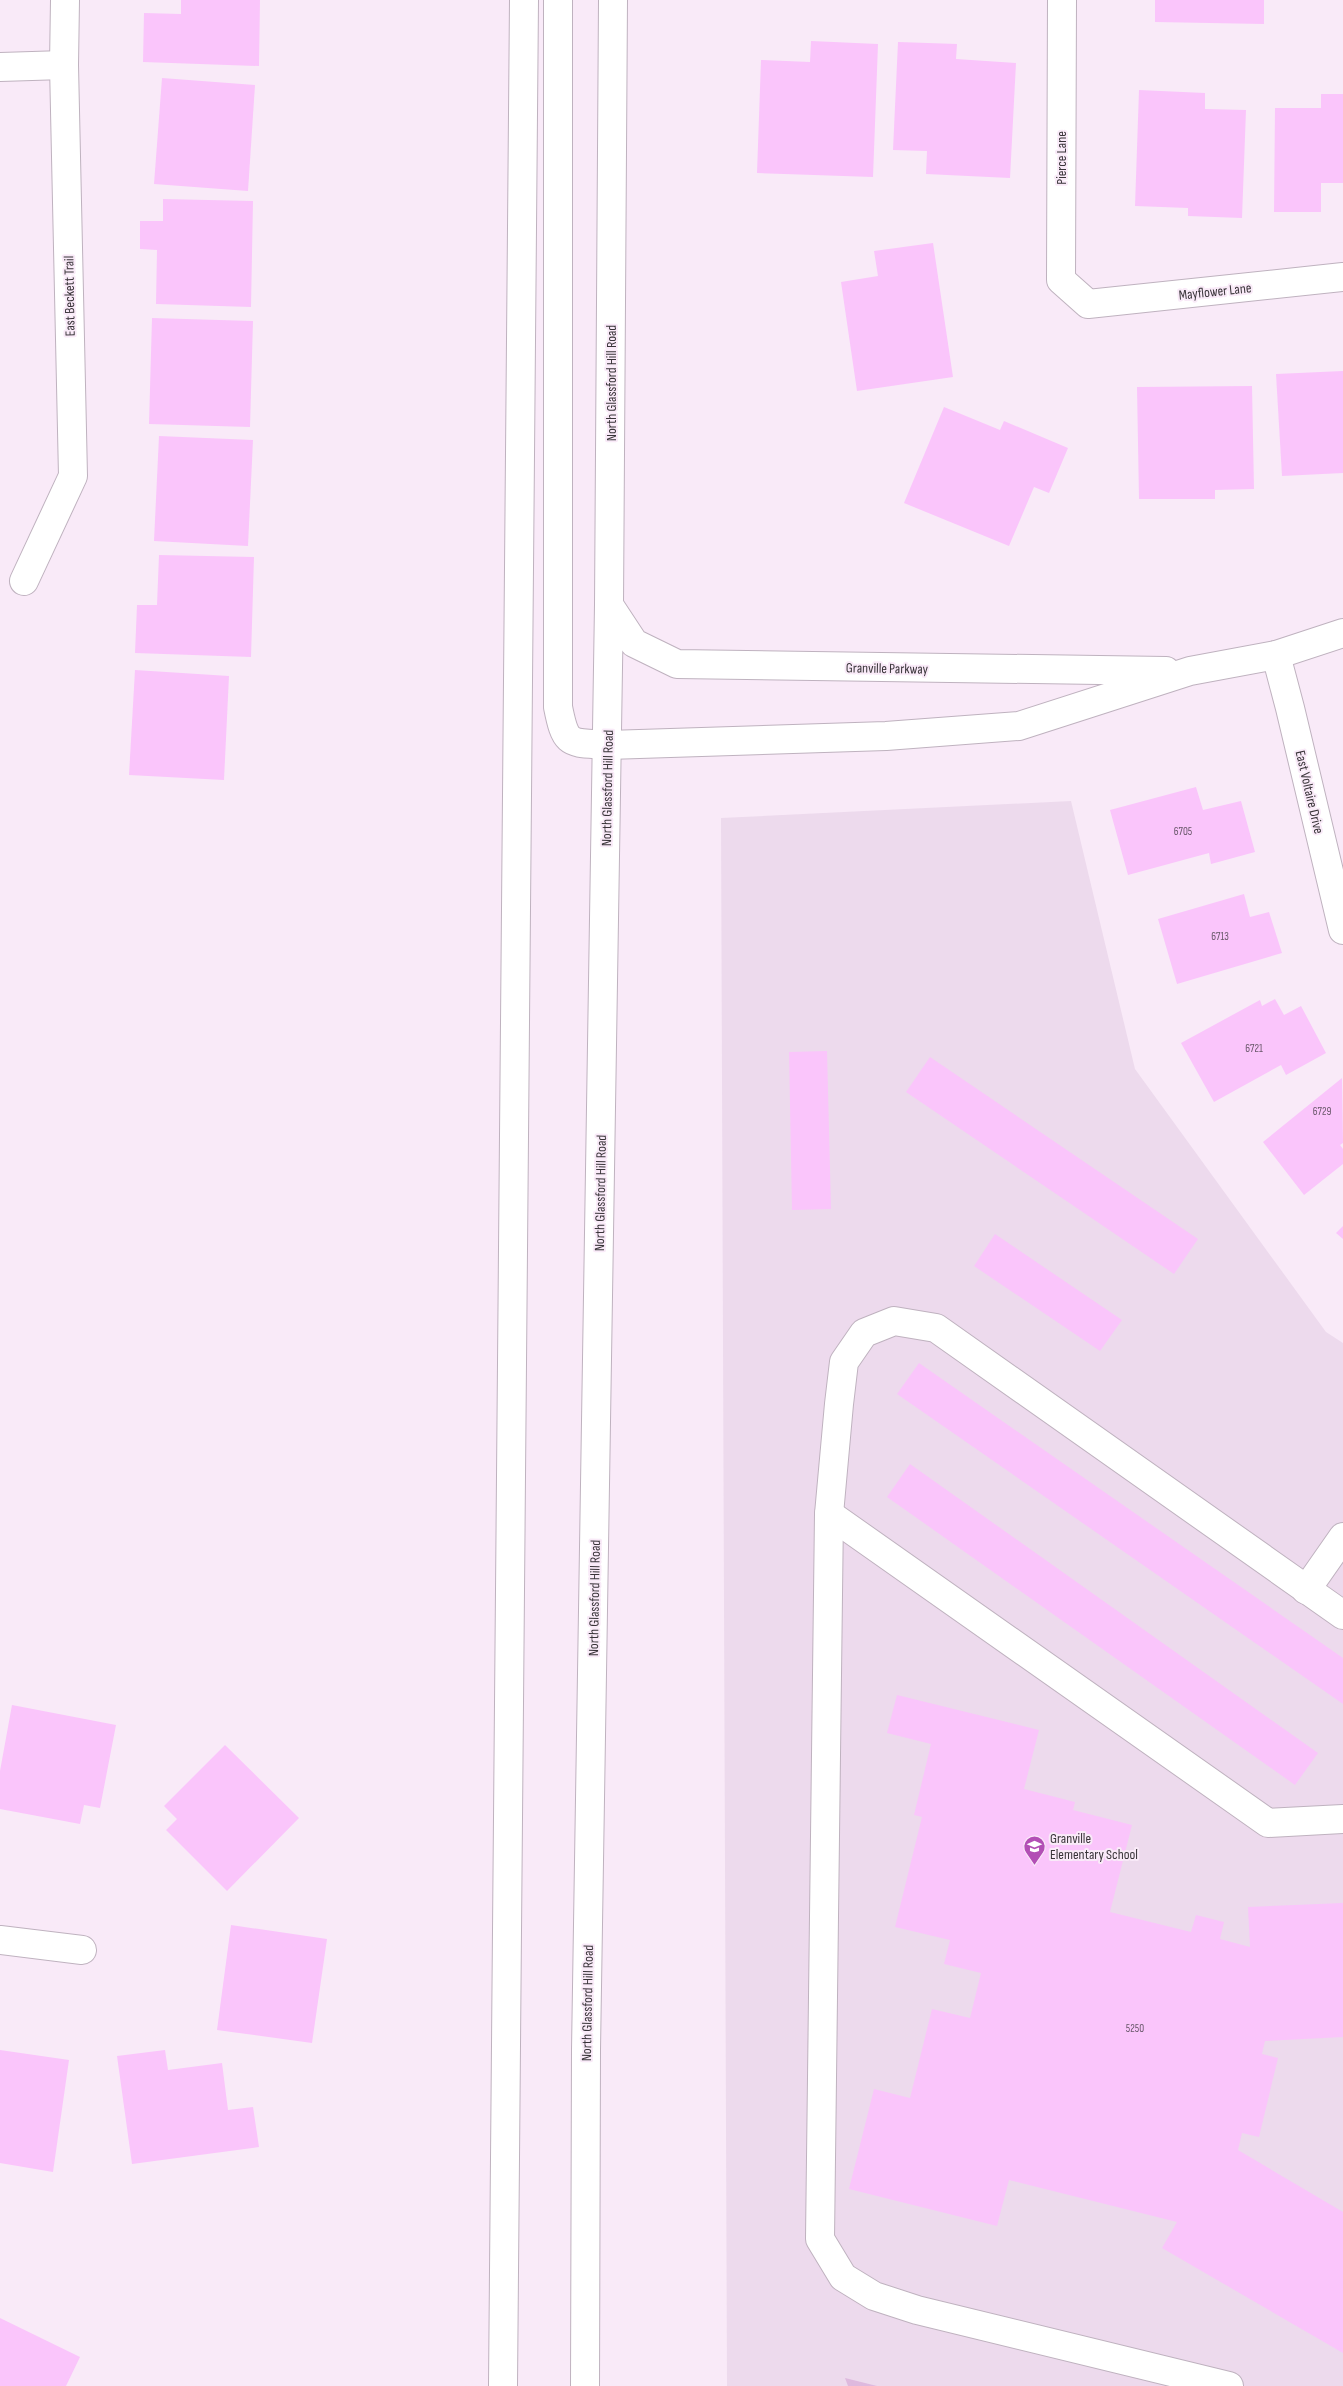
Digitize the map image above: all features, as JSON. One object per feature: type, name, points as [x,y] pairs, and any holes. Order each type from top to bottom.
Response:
[{"type":"main road","name":"East Beckett Trail","points":[[24,581],[73,476],[64,65],[65,0]]},
{"type":"main road","points":[[503,2386],[524,0]]},
{"type":"main road","name":"Granville Parkway","points":[[558,0],[558,707],[563,731],[568,739],[576,742],[608,745],[886,736],[1018,726],[1190,671],[1276,655],[1343,633]]},
{"type":"main road","name":"North Glassford Hill Road","points":[[585,2386],[586,2050],[610,605],[612,0]]},
{"type":"main road","name":"Pierce Lane","points":[[1062,0],[1061,280],[1088,304]]},
{"type":"main road","points":[[0,67],[64,65]]},
{"type":"main road","name":"Mayflower Lane","points":[[1088,304],[1343,277]]},
{"type":"main road","name":"Granville Parkway","points":[[610,605],[634,643],[677,664],[1190,671]]},
{"type":"main road","name":"East Voltaire Drive","points":[[1276,655],[1293,718],[1343,930]]},
{"type":"main road","points":[[1229,2386],[927,2312],[874,2296],[843,2277],[820,2239],[829,1514],[844,1362],[864,1333],[894,1321],[936,1328],[1343,1615]]},
{"type":"main road","points":[[829,1514],[1268,1823],[1343,1819]]},
{"type":"main road","points":[[1306,1590],[1343,1537]]},
{"type":"main road","points":[[0,1940],[82,1950]]},
{"type":"shaded area","name":"Granville Elementary School","points":[[1071,801],[1135,1069],[1326,1332],[1343,1343],[1343,2386],[727,2386],[721,818]]},
{"type":"shaded area","points":[[845,2378],[877,2386],[848,2386]]},
{"type":"building","points":[[181,0],[260,0],[259,66],[143,62],[144,13],[181,14]]},
{"type":"building","points":[[1155,0],[1264,0],[1264,24],[1155,22]]},
{"type":"building","points":[[811,41],[878,44],[873,177],[757,173],[761,60],[810,62]]},
{"type":"building","points":[[898,42],[957,44],[956,59],[1016,63],[1010,178],[926,174],[927,151],[893,150]]},
{"type":"building","points":[[162,78],[255,85],[248,191],[154,184]]},
{"type":"building","points":[[1139,90],[1205,93],[1205,109],[1246,110],[1242,218],[1188,216],[1188,208],[1135,206]]},
{"type":"building","points":[[1321,94],[1343,94],[1343,183],[1321,183],[1321,212],[1274,212],[1275,108],[1321,108]]},
{"type":"building","points":[[163,199],[253,201],[251,307],[156,304],[157,250],[140,249],[140,221],[163,221]]},
{"type":"building","points":[[933,243],[953,377],[857,391],[841,282],[878,276],[874,251]]},
{"type":"building","points":[[152,318],[253,321],[250,427],[149,424]]},
{"type":"building","points":[[1343,371],[1343,473],[1282,476],[1276,374]]},
{"type":"building","points":[[1252,386],[1254,489],[1215,490],[1215,499],[1139,499],[1137,387]]},
{"type":"building","points":[[944,407],[1000,430],[1004,421],[1068,448],[1049,493],[1034,487],[1009,546],[904,503]]},
{"type":"building","points":[[159,436],[253,440],[248,546],[154,541]]},
{"type":"building","points":[[159,555],[254,557],[251,657],[135,653],[137,605],[157,605]]},
{"type":"building","points":[[135,670],[229,676],[224,780],[129,775]]},
{"type":"building","points":[[1196,787],[1203,810],[1241,801],[1255,852],[1211,864],[1209,853],[1128,875],[1110,810]]},
{"type":"building","points":[[1244,894],[1250,917],[1269,912],[1282,953],[1177,984],[1158,919]]},
{"type":"building","points":[[1275,999],[1284,1015],[1301,1006],[1326,1053],[1286,1075],[1281,1065],[1214,1102],[1181,1043],[1260,1000],[1262,1006]]},
{"type":"building","points":[[827,1051],[831,1209],[792,1210],[789,1052]]},
{"type":"building","points":[[930,1057],[1198,1239],[1174,1274],[906,1092]]},
{"type":"building","points":[[1342,1078],[1343,1143],[1340,1145],[1343,1149],[1343,1164],[1304,1195],[1263,1142]]},
{"type":"building","points":[[1343,1226],[1343,1239],[1336,1233]]},
{"type":"building","points":[[995,1234],[1122,1320],[1100,1351],[974,1266]]},
{"type":"building","points":[[919,1363],[1343,1658],[1343,1704],[897,1394]]},
{"type":"building","points":[[910,1464],[1318,1753],[1295,1785],[887,1497]]},
{"type":"building","points":[[897,1695],[1039,1730],[1024,1789],[1075,1802],[1073,1810],[1132,1825],[1110,1912],[1191,1932],[1196,1915],[1224,1922],[1220,1939],[1250,1947],[1248,1907],[1343,1903],[1343,2037],[1265,2041],[1262,2054],[1278,2058],[1259,2137],[1242,2133],[1238,2150],[1343,2212],[1343,2353],[1162,2248],[1177,2222],[1009,2180],[997,2226],[849,2189],[874,2089],[910,2098],[932,2009],[970,2018],[981,1973],[944,1964],[950,1940],[895,1927],[922,1817],[914,1815],[931,1744],[887,1733]]},
{"type":"building","points":[[12,1705],[116,1725],[100,1808],[84,1805],[80,1824],[0,1809],[0,1771]]},
{"type":"building","points":[[225,1745],[299,1818],[227,1891],[166,1830],[177,1819],[164,1806]]},
{"type":"building","points":[[231,1925],[327,1939],[312,2043],[217,2030]]},
{"type":"building","points":[[0,2050],[69,2060],[53,2172],[0,2163]]},
{"type":"building","points":[[165,2050],[168,2070],[222,2063],[228,2110],[253,2107],[259,2147],[132,2164],[117,2056]]},
{"type":"building","points":[[0,2318],[80,2357],[66,2386],[0,2386]]},
{"type":"place","name":"Granville Elementary School","points":[[1034,1865]]}]
